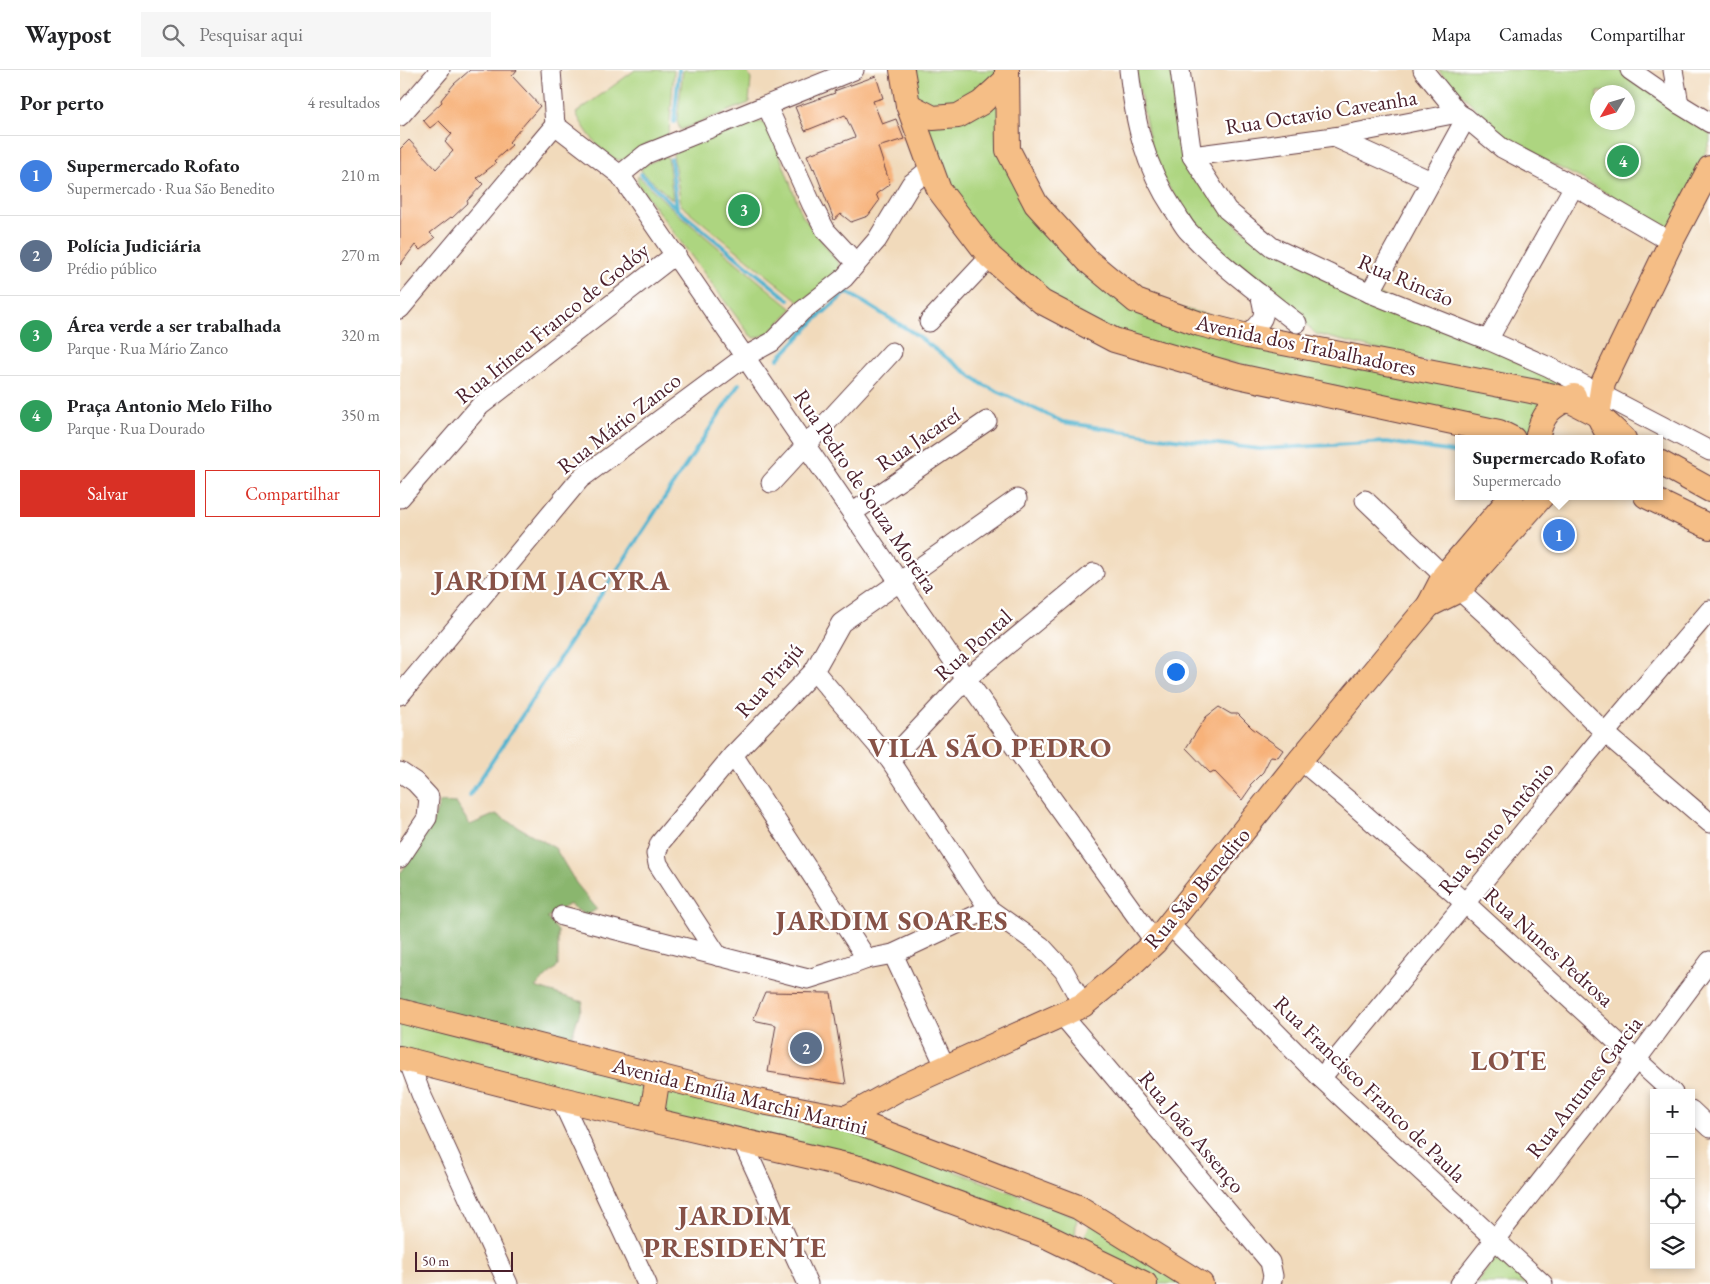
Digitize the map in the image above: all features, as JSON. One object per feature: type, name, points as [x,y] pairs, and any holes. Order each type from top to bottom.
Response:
[{"type":"main road","name":"Avenida dos Trabalhadores","points":[[902,70],[908,105],[939,190],[990,257],[1042,302],[1114,340],[1238,376],[1499,432],[1505,435]]},
{"type":"main road","name":"Avenida dos Trabalhadores","points":[[1007,75],[1008,150],[1036,204],[1088,261],[1136,301],[1200,324],[1248,336],[1531,391],[1567,400],[1599,395],[1622,435]]},
{"type":"main road","points":[[908,105],[933,118],[958,116],[981,103],[1007,75]]},
{"type":"main road","points":[[1609,435],[1599,395],[1671,242],[1710,168]]},
{"type":"main road","points":[[1538,435],[1540,425],[1547,412],[1567,400]]},
{"type":"main road","points":[[1663,464],[1710,490]]},
{"type":"main road","name":"Rua São Benedito","points":[[846,1118],[945,1066],[1072,1010],[1124,971],[1155,942],[1300,760],[1453,577],[1509,500]]},
{"type":"main road","name":"Rua São Benedito","points":[[1453,577],[1538,500]]},
{"type":"main road","points":[[1654,500],[1710,527]]},
{"type":"main road","name":"Avenida Emília Marchi Martini","points":[[400,1010],[756,1101],[846,1118],[1078,1207],[1201,1284]]},
{"type":"main road","name":"Avenida Emília Marchi Martini","points":[[404,1059],[561,1099],[863,1170],[1044,1236],[1141,1283]]},
{"type":"main road","points":[[651,1120],[658,1076]]},
{"type":"main road","points":[[878,1130],[900,1088]]},
{"type":"main road","points":[[1072,1248],[1089,1214]]},
{"type":"street","points":[[400,116],[440,70]]},
{"type":"street","points":[[400,309],[555,125],[552,70]]},
{"type":"street","points":[[620,175],[646,154],[854,70]]},
{"type":"street","points":[[1129,70],[1138,131],[1147,160],[1167,200],[1188,231],[1230,270],[1297,323]]},
{"type":"street","name":"Rua Rincão","points":[[1180,70],[1192,156],[1227,210],[1272,246],[1370,292],[1549,367],[1599,395],[1710,451]]},
{"type":"street","points":[[1423,70],[1462,116],[1502,148],[1574,186],[1671,242]]},
{"type":"street","points":[[1630,70],[1710,123]]},
{"type":"street","points":[[1673,70],[1679,104]]},
{"type":"street","points":[[767,106],[812,205],[826,231],[856,263]]},
{"type":"street","points":[[1370,292],[1431,181],[1462,116]]},
{"type":"street","name":"Rua Octavio Caveanha","points":[[1192,156],[1334,137],[1462,116]]},
{"type":"street","name":"Rua Pedro de Souza Moreira","points":[[555,125],[620,175],[966,679],[1155,942]]},
{"type":"street","points":[[1334,137],[1431,181]]},
{"type":"street","name":"Rua Mário Zanco","points":[[400,695],[580,479],[746,356],[772,342],[802,311],[844,278],[877,240],[911,184],[932,168]]},
{"type":"street","points":[[1488,340],[1574,186]]},
{"type":"street","name":"Rua Irineu Franco de Godóy","points":[[400,498],[480,406],[676,254]]},
{"type":"street","points":[[929,322],[990,257]]},
{"type":"street","points":[[1248,336],[1264,317],[1265,311],[1260,294]]},
{"type":"street","points":[[771,483],[892,352]]},
{"type":"street","name":"Rua Jacareí","points":[[852,513],[986,421]]},
{"type":"street","name":"Rua Pirajú","points":[[718,956],[658,864],[656,854],[660,843],[733,755],[814,671],[841,623],[900,583],[1017,498]]},
{"type":"street","points":[[1365,500],[1453,577],[1492,620],[1605,733],[1710,823]]},
{"type":"street","name":"Rua Pontal","points":[[890,760],[966,679],[1094,572]]},
{"type":"street","name":"Rua Santo Antônio","points":[[1321,1078],[1605,733],[1710,610]]},
{"type":"street","points":[[562,916],[808,979],[866,959],[893,954],[989,910],[890,760],[814,671]]},
{"type":"street","points":[[733,755],[866,959]]},
{"type":"street","name":"Rua Nunes Pedrosa","points":[[1300,760],[1464,903],[1669,1089]]},
{"type":"street","points":[[400,772],[415,782],[429,797],[427,818],[400,858]]},
{"type":"street","name":"Rua João Assenço","points":[[989,910],[1041,946],[1064,970],[1072,1010],[1270,1262],[1273,1276],[1271,1284]]},
{"type":"street","name":"Rua Francisco Franco de Paula","points":[[1169,924],[1321,1078],[1543,1284]]},
{"type":"street","points":[[893,954],[945,1066]]},
{"type":"street","name":"Rua Antunes Garcia","points":[[1460,1284],[1637,1059],[1710,961]]},
{"type":"street","points":[[404,1059],[422,1094],[508,1284]]},
{"type":"street","points":[[561,1099],[647,1284]]},
{"type":"street","points":[[1695,1114],[1710,1128]]},
{"type":"street","points":[[742,1141],[808,1284]]},
{"type":"green space","points":[[635,70],[674,70],[669,132],[660,139],[641,147],[626,158],[621,160],[615,159],[595,142],[576,113]]},
{"type":"green space","points":[[683,70],[746,70],[751,79],[749,103],[680,130],[677,121]]},
{"type":"green space","points":[[906,70],[1001,70],[1003,78],[949,113],[912,103]]},
{"type":"green space","points":[[1135,70],[1175,70],[1185,152],[1239,228],[1581,389],[1564,396],[1316,334],[1302,320],[1197,232],[1155,165]]},
{"type":"green space","points":[[1438,70],[1619,70],[1710,132],[1710,142],[1670,230],[1582,179],[1510,143]]},
{"type":"green space","points":[[999,91],[1004,151],[1116,292],[1546,399],[1531,435],[1519,435],[1489,423],[1115,335],[1045,297],[953,202],[916,115],[935,124]]},
{"type":"green space","points":[[749,122],[762,122],[769,127],[802,215],[839,264],[834,277],[829,282],[800,302],[681,205],[673,154],[675,151]]},
{"type":"green space","points":[[665,156],[668,158],[673,200],[641,171],[643,166]]},
{"type":"green space","points":[[638,176],[677,213],[792,309],[768,334],[755,338],[750,335],[640,187],[637,179]]},
{"type":"green space","points":[[440,802],[456,803],[470,825],[496,814],[555,848],[576,883],[597,909],[586,916],[569,904],[547,918],[558,931],[558,966],[535,987],[583,1002],[568,1048],[400,1004],[400,874],[431,827]]},
{"type":"green space","points":[[400,1019],[650,1080],[648,1113],[400,1051]]},
{"type":"green space","points":[[662,1084],[815,1119],[1077,1217],[1075,1235],[1070,1242],[657,1116]]},
{"type":"green space","points":[[1093,1220],[1186,1284],[1159,1284],[1079,1246]]},
{"type":"green space","points":[[1499,1254],[1533,1284],[1476,1284]]},
{"type":"building","points":[[470,70],[517,70],[512,76],[540,106],[509,142],[512,145],[494,161],[496,163],[477,178],[483,184],[467,201],[468,203],[452,218],[430,233],[435,238],[420,250],[415,245],[400,265],[400,149],[409,140],[436,169],[453,151],[445,142],[452,134],[439,121],[430,128],[423,120],[442,102],[441,100],[454,84]]},
{"type":"building","points":[[876,76],[883,98],[873,101],[882,124],[896,119],[904,139],[878,147],[890,184],[876,194],[879,201],[868,216],[851,222],[841,214],[834,220],[807,155],[855,137],[845,115],[805,131],[795,107]]},
{"type":"building","points":[[1219,707],[1231,714],[1238,714],[1252,728],[1283,750],[1278,757],[1271,756],[1263,772],[1250,785],[1251,787],[1242,800],[1214,771],[1210,773],[1186,748],[1206,717]]},
{"type":"building","points":[[765,992],[831,993],[846,1084],[768,1072],[776,1025],[753,1020]]},
{"type":"waterway","points":[[674,122],[679,70]]},
{"type":"waterway","points":[[671,159],[677,209]]},
{"type":"waterway","points":[[641,174],[677,209],[789,300]]},
{"type":"waterway","points":[[778,359],[815,320],[847,292],[912,332],[982,384],[1063,422],[1158,437],[1260,449],[1387,442],[1455,452]]},
{"type":"waterway","points":[[470,795],[739,384]]},
{"type":"place","name":"Praça Antonio Melo Filho","points":[[1623,161]]},
{"type":"place","name":"Área verde a ser trabalhada","points":[[744,210]]},
{"type":"place","name":"Supermercado Rofato","points":[[1559,535]]},
{"type":"place","name":"Polícia Judiciária","points":[[806,1048]]},
{"type":"district","name":"JARDIM JACYRA","points":[[552,580]]},
{"type":"district","name":"VILA SÃO PEDRO","points":[[990,747]]},
{"type":"district","name":"JARDIM SOARES","points":[[892,920]]},
{"type":"district","name":"LOTE","points":[[1509,1060]]},
{"type":"district","name":"JARDIM PRESIDENTE","points":[[735,1231]]}]
